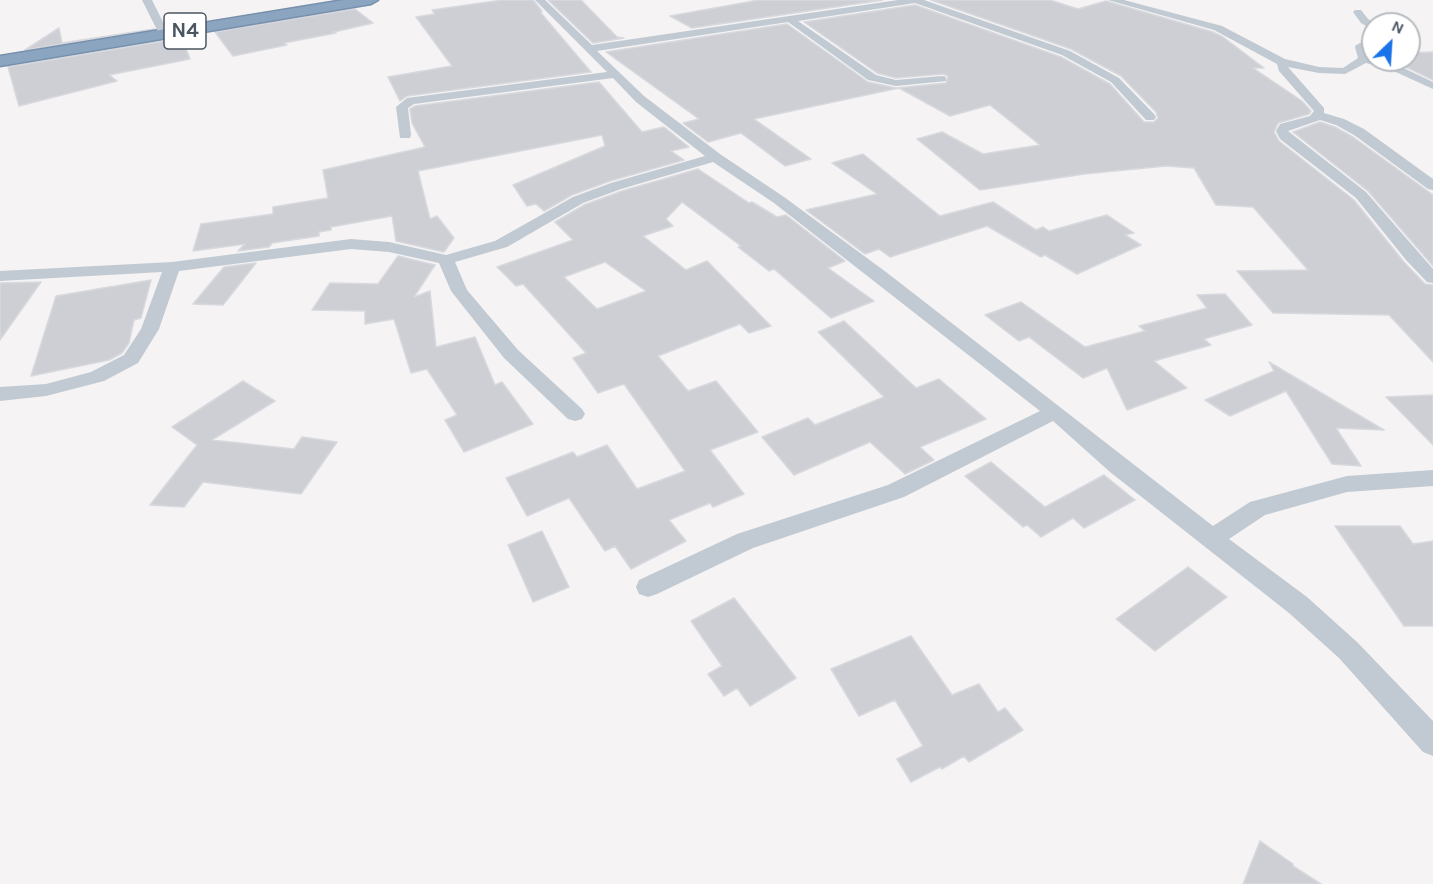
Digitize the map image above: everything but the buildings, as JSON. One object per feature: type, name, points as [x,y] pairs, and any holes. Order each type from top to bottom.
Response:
[{"type":"highway","name":"N4","points":[[0,61],[370,0]]},
{"type":"street","points":[[147,0],[164,34]]},
{"type":"street","points":[[540,0],[613,75],[640,99],[716,157],[780,200],[1055,412],[1118,466],[1298,605],[1348,650],[1433,742]]},
{"type":"street","points":[[850,0],[868,8]]},
{"type":"street","points":[[588,49],[916,0],[1066,52],[1115,80],[1150,117]]},
{"type":"street","points":[[1113,0],[1218,28],[1282,62],[1319,70],[1345,71],[1361,61]]},
{"type":"street","points":[[1358,12],[1361,16]]},
{"type":"street","points":[[791,20],[872,78],[896,83],[942,79]]},
{"type":"street","points":[[1282,62],[1283,69],[1320,111],[1314,119],[1284,127],[1282,131],[1285,136],[1361,195],[1412,257],[1433,278]]},
{"type":"street","points":[[1404,72],[1433,86]]},
{"type":"street","points":[[405,135],[402,107],[411,101],[613,75]]},
{"type":"street","points":[[1317,115],[1340,122],[1359,132],[1433,186]]},
{"type":"street","points":[[0,276],[172,267],[351,244],[389,247],[446,260],[501,244],[578,200],[616,186],[716,157]]},
{"type":"street","points":[[446,260],[459,291],[504,345],[575,414]]},
{"type":"street","points":[[0,394],[46,390],[97,377],[131,359],[150,329],[172,267]]},
{"type":"street","points":[[648,588],[745,541],[896,491],[1055,412]]},
{"type":"street","points":[[1211,539],[1258,508],[1347,484],[1433,478]]}]
